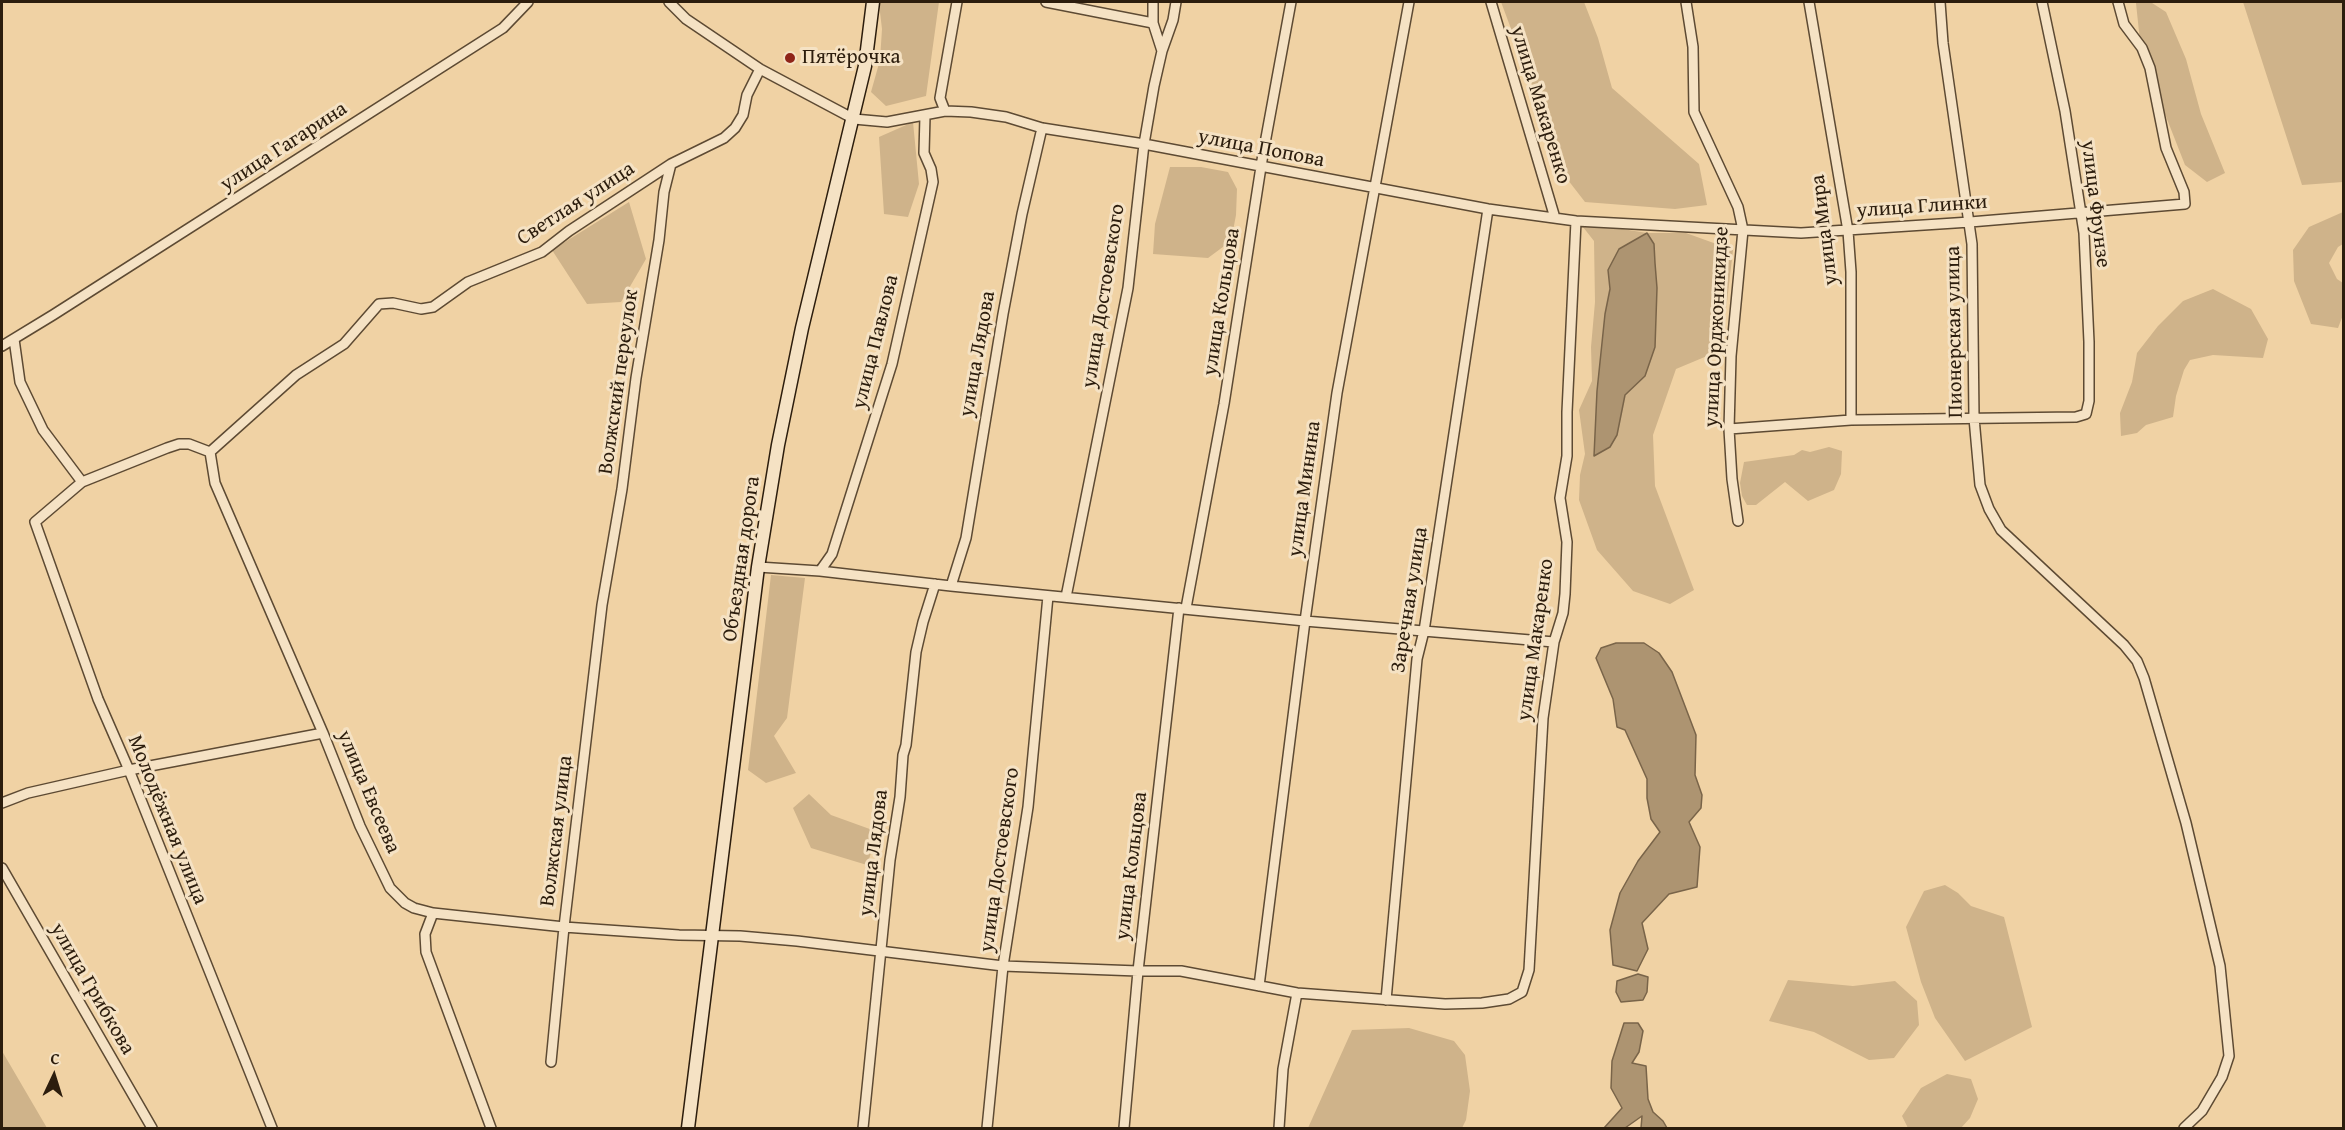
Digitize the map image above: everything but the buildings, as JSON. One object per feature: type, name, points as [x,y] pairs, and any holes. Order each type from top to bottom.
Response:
[{"type":"main road","name":"Объездная дорога","points":[[688,1128],[758,567],[778,446],[802,328],[865,66],[873,2]]},
{"type":"street","name":"улица Гагарина","points":[[2,346],[503,28],[528,2]]},
{"type":"street","points":[[669,2],[686,20],[760,69],[854,119]]},
{"type":"street","points":[[945,111],[940,98],[957,2]]},
{"type":"street","points":[[1046,2],[1153,22]]},
{"type":"street","points":[[1153,2],[1153,22],[1162,51]]},
{"type":"street","name":"улица Достоевского","points":[[1066,597],[1128,288],[1144,144],[1162,51],[1173,20],[1176,2]]},
{"type":"street","name":"улица Кольцова","points":[[1124,1128],[1138,971],[1182,608],[1224,404],[1261,167],[1291,2]]},
{"type":"street","name":"улица Минина","points":[[1259,986],[1305,621],[1337,393],[1410,2]]},
{"type":"street","name":"улица Макаренко","points":[[1491,2],[1555,218]]},
{"type":"street","name":"улица Орджоникидзе","points":[[1686,2],[1693,47],[1694,112],[1738,207],[1743,230],[1731,356],[1729,429],[1732,479],[1738,521]]},
{"type":"street","name":"улица Мира","points":[[1809,2],[1848,231],[1851,272],[1851,420]]},
{"type":"street","name":"Пионерская улица","points":[[1940,2],[1943,43],[1970,222],[1974,418],[1980,485],[1989,509],[2001,530],[2124,645],[2137,661],[2186,823],[2220,966],[2229,1056],[2222,1077],[2202,1111],[2184,1128]]},
{"type":"street","name":"улица Фрунзе","points":[[1974,418],[2076,417],[2086,414],[2089,401],[2089,342],[2081,213],[2065,111],[2042,2]]},
{"type":"street","name":"улица Глинки","points":[[1662,226],[1801,233],[2185,204],[2184,192],[2166,148],[2150,68],[2142,48],[2124,24],[2118,2]]},
{"type":"street","name":"Светлая улица","points":[[210,452],[296,375],[344,344],[380,304],[393,303],[421,309],[433,308],[468,282],[542,252],[569,231],[671,164],[704,149],[735,128],[743,115],[752,83],[760,69]]},
{"type":"street","name":"улица Попова","points":[[854,119],[887,122],[945,111],[1006,117],[1042,128],[1144,144],[1488,209],[1576,221],[1662,226]]},
{"type":"street","name":"улица Павлова","points":[[820,571],[832,554],[892,364],[933,182],[931,169],[924,153],[925,116]]},
{"type":"street","name":"улица Лядова","points":[[951,586],[966,538],[1003,314],[1022,213],[1042,128]]},
{"type":"street","name":"Волжский переулок","points":[[602,604],[622,489],[664,192],[671,164]]},
{"type":"street","name":"Заречная улица","points":[[1386,1000],[1417,659],[1424,631],[1488,209]]},
{"type":"street","name":"улица Макаренко","points":[[1522,992],[1529,970],[1538,774],[1543,718],[1554,642],[1563,613],[1565,594],[1567,542],[1560,498],[1567,456],[1576,221]]},
{"type":"street","points":[[14,339],[20,382],[43,430],[82,482],[179,444],[189,444],[210,452]]},
{"type":"street","points":[[1729,429],[1851,420],[1974,418]]},
{"type":"street","name":"улица Евсеева","points":[[210,452],[215,483],[360,825],[390,888],[405,903],[414,908],[433,914],[564,927],[797,941],[1003,966],[1181,971],[1296,993],[1386,1000],[1445,1004],[1482,1003],[1509,999],[1522,992]]},
{"type":"street","name":"Молодёжная улица","points":[[82,482],[35,522],[98,699],[129,770],[272,1128]]},
{"type":"street","points":[[758,567],[820,571],[1305,621],[1554,642]]},
{"type":"street","name":"улица Лядова","points":[[864,1128],[880,952],[916,652],[922,622],[935,584]]},
{"type":"street","name":"улица Достоевского","points":[[987,1128],[1003,966],[1028,807],[1048,596]]},
{"type":"street","name":"Волжская улица","points":[[551,1062],[564,927],[602,604]]},
{"type":"street","points":[[2,803],[28,793],[129,770],[323,734]]},
{"type":"street","name":"улица Грибкова","points":[[2,868],[152,1128]]},
{"type":"street","points":[[433,914],[425,934],[426,952],[491,1128]]},
{"type":"street","points":[[1279,1128],[1283,1069],[1296,993]]},
{"type":"shaded area","points":[[882,2],[939,2],[926,96],[886,106],[871,92],[880,60],[882,29],[879,4]]},
{"type":"shaded area","points":[[1501,2],[1584,2],[1598,38],[1612,88],[1699,164],[1707,205],[1675,209],[1585,202],[1554,162],[1531,82]]},
{"type":"shaded area","points":[[2243,2],[2343,2],[2343,182],[2302,185]]},
{"type":"shaded area","points":[[2136,3],[2152,3],[2166,12],[2186,59],[2201,114],[2225,173],[2207,182],[2185,165],[2141,51]]},
{"type":"shaded area","points":[[913,122],[919,184],[908,217],[884,214],[879,137]]},
{"type":"shaded area","points":[[1170,167],[1201,167],[1228,172],[1237,189],[1236,215],[1231,241],[1208,258],[1153,254],[1155,224]]},
{"type":"shaded area","points":[[629,202],[646,259],[621,302],[587,304],[552,250]]},
{"type":"shaded area","points":[[2343,212],[2343,244],[2338,247],[2329,263],[2337,279],[2343,283],[2343,315],[2338,328],[2311,324],[2294,281],[2293,250],[2309,227]]},
{"type":"shaded area","points":[[1579,222],[1647,233],[1686,233],[1733,250],[1719,351],[1676,369],[1653,435],[1655,486],[1694,590],[1670,604],[1633,591],[1597,550],[1579,500],[1580,475],[1585,454],[1579,410],[1592,381],[1591,347],[1595,302],[1594,241]]},
{"type":"shaded area","points":[[1647,233],[1654,244],[1657,288],[1655,347],[1645,376],[1625,395],[1617,435],[1610,447],[1594,456],[1597,391],[1610,289],[1608,270],[1619,249]]},
{"type":"shaded area","points":[[2213,289],[2251,309],[2268,339],[2263,358],[2213,355],[2190,360],[2184,370],[2176,396],[2173,417],[2146,425],[2137,433],[2121,436],[2120,413],[2132,382],[2137,353],[2158,326],[2183,301]]},
{"type":"shaded area","points":[[1829,447],[1842,451],[1841,474],[1834,490],[1808,501],[1785,482],[1756,505],[1747,505],[1742,496],[1740,483],[1744,462]]},
{"type":"shaded area","points":[[771,575],[805,578],[787,718],[774,736],[796,773],[766,783],[748,770]]},
{"type":"shaded area","points":[[1616,643],[1644,643],[1659,653],[1672,672],[1696,735],[1695,775],[1702,795],[1701,808],[1689,822],[1700,847],[1697,887],[1669,894],[1642,923],[1648,949],[1637,971],[1613,965],[1610,930],[1620,893],[1638,861],[1660,832],[1651,819],[1647,798],[1647,779],[1625,730],[1617,727],[1613,699],[1596,658],[1601,648]]},
{"type":"shaded area","points":[[809,794],[831,815],[878,832],[867,865],[811,848],[793,808]]},
{"type":"shaded area","points":[[1945,885],[1958,893],[1971,906],[2004,917],[2032,1027],[1965,1061],[1935,1018],[1921,982],[1906,927],[1924,891]]},
{"type":"shaded area","points":[[1638,974],[1648,977],[1647,992],[1643,1000],[1621,1002],[1616,992],[1617,981]]},
{"type":"shaded area","points":[[1788,980],[1853,986],[1895,981],[1917,1001],[1919,1025],[1894,1058],[1869,1060],[1814,1032],[1769,1021]]},
{"type":"shaded area","points":[[1624,1023],[1638,1023],[1643,1031],[1639,1052],[1632,1063],[1646,1066],[1648,1099],[1653,1112],[1667,1128],[1641,1128],[1642,1116],[1625,1128],[1604,1128],[1622,1108],[1611,1088],[1612,1061]]},
{"type":"shaded area","points":[[1409,1028],[1454,1041],[1465,1055],[1470,1091],[1466,1120],[1462,1128],[1308,1128],[1352,1030]]},
{"type":"shaded area","points":[[2,1051],[47,1128],[2,1128]]},
{"type":"shaded area","points":[[1947,1074],[1971,1079],[1978,1099],[1970,1118],[1961,1128],[1908,1128],[1902,1116],[1921,1088]]},
{"type":"place","name":"Пятёрочка","points":[[790,58]]}]
